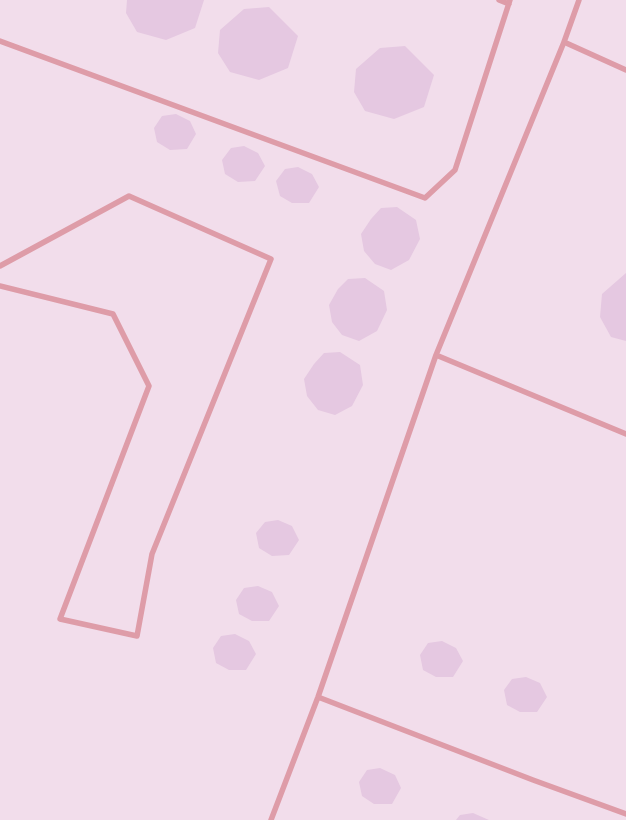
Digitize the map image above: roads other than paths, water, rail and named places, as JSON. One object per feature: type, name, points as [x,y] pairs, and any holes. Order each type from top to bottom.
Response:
[{"type":"lane","points":[[0,41],[425,198],[455,170],[510,2],[499,0]]},
{"type":"lane","points":[[271,820],[318,697],[436,356],[564,42],[579,0]]},
{"type":"lane","points":[[564,42],[626,70]]},
{"type":"lane","points":[[0,266],[129,196],[271,259],[152,554],[137,636],[60,619],[149,386],[113,314],[0,286]]},
{"type":"lane","points":[[436,356],[626,434]]},
{"type":"lane","points":[[318,697],[533,780],[626,814]]}]
